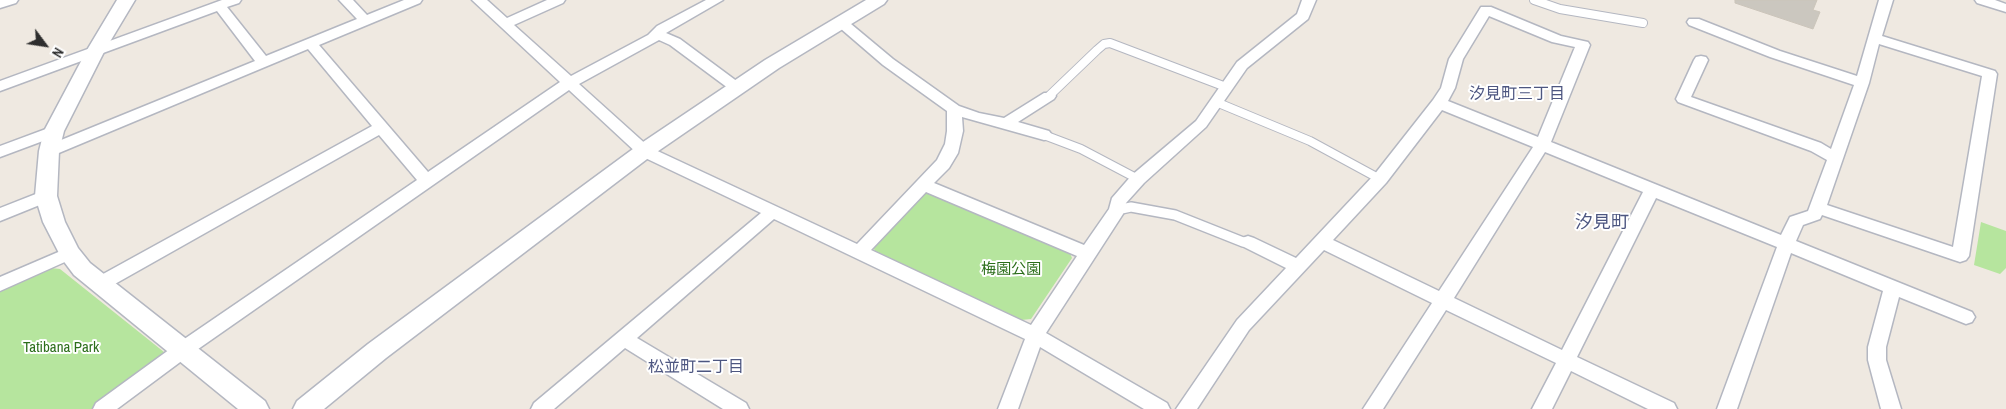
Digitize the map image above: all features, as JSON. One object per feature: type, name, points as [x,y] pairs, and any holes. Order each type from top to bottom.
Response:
[{"type":"street","points":[[0,4],[11,0]]},
{"type":"street","points":[[126,0],[96,50],[52,141],[46,196],[54,222],[70,253],[82,269],[184,349],[256,409]]},
{"type":"street","points":[[0,86],[234,0]]},
{"type":"street","points":[[346,0],[365,20]]},
{"type":"street","points":[[0,152],[52,141],[264,63],[415,0]]},
{"type":"street","points":[[479,0],[644,151],[1035,335],[1160,409]]},
{"type":"street","points":[[504,24],[558,0]]},
{"type":"street","points":[[104,409],[184,349],[569,83],[716,0]]},
{"type":"street","points":[[306,409],[384,345],[644,151],[737,88],[878,0]]},
{"type":"street","points":[[1008,409],[1040,324],[1088,254],[1116,210],[1118,202],[1138,179],[1201,124],[1226,87],[1250,58],[1303,16],[1309,0]]},
{"type":"street","points":[[1727,409],[1796,221],[1814,215],[1818,208],[1862,83],[1886,0]]},
{"type":"street","points":[[1982,0],[2006,8]]},
{"type":"street","points":[[220,5],[264,63]]},
{"type":"street","points":[[1186,409],[1243,324],[1380,179],[1439,103],[1448,88],[1456,59],[1487,5],[1557,39],[1583,45],[1542,145],[1373,409]]},
{"type":"street","points":[[840,22],[888,62],[954,109],[976,117],[1006,123],[1038,135],[1044,135]]},
{"type":"street","points":[[1694,22],[1775,54],[1862,83]]},
{"type":"street","points":[[657,34],[674,42],[737,88]]},
{"type":"street","points":[[1818,208],[1960,256],[1990,74],[1874,38]]},
{"type":"street","points":[[310,44],[427,181]]},
{"type":"street","points":[[1701,60],[1682,99],[1816,147],[1836,158]]},
{"type":"street","points":[[1006,123],[1049,96]]},
{"type":"street","points":[[1439,103],[1966,317]]},
{"type":"street","points":[[859,252],[925,185],[950,153],[955,131],[954,109]]},
{"type":"street","points":[[100,284],[380,127]]},
{"type":"street","points":[[925,185],[1088,254]]},
{"type":"street","points":[[1542,409],[1652,190]]},
{"type":"street","points":[[0,215],[46,196]]},
{"type":"street","points":[[541,409],[772,212]]},
{"type":"street","points":[[1321,241],[1666,409]]},
{"type":"street","points":[[1248,242],[1297,266]]},
{"type":"street","points":[[0,284],[70,253]]},
{"type":"street","points":[[1891,409],[1877,360],[1876,348],[1893,287]]},
{"type":"street","points":[[624,339],[739,409]]},
{"type":"lane","points":[[1534,0],[1560,9],[1643,23]]},
{"type":"lane","points":[[1049,96],[1097,50],[1104,44],[1110,43],[1226,87]]},
{"type":"lane","points":[[1216,102],[1310,142],[1380,179]]},
{"type":"lane","points":[[1044,135],[1081,148],[1138,179]]},
{"type":"lane","points":[[1116,210],[1131,207],[1175,214],[1243,242],[1248,242]]},
{"type":"green space","name":"梅園公園","points":[[931,193],[1069,251],[1072,258],[1031,319],[1021,320],[875,251],[872,245],[923,194]]},
{"type":"green space","points":[[1981,222],[2006,231],[2006,268],[2000,274],[1974,265]]},
{"type":"green space","name":"Tatibana Park","points":[[51,268],[60,269],[164,352],[162,359],[93,409],[0,409],[0,291]]},
{"type":"building","points":[[1735,0],[1817,0],[1813,10],[1820,12],[1813,29],[1735,3]]},
{"type":"district","name":"汐見町三丁目","points":[[1517,95]]},
{"type":"district","name":"汐見町","points":[[1602,223]]},
{"type":"district","name":"松並町二丁目","points":[[696,368]]}]
